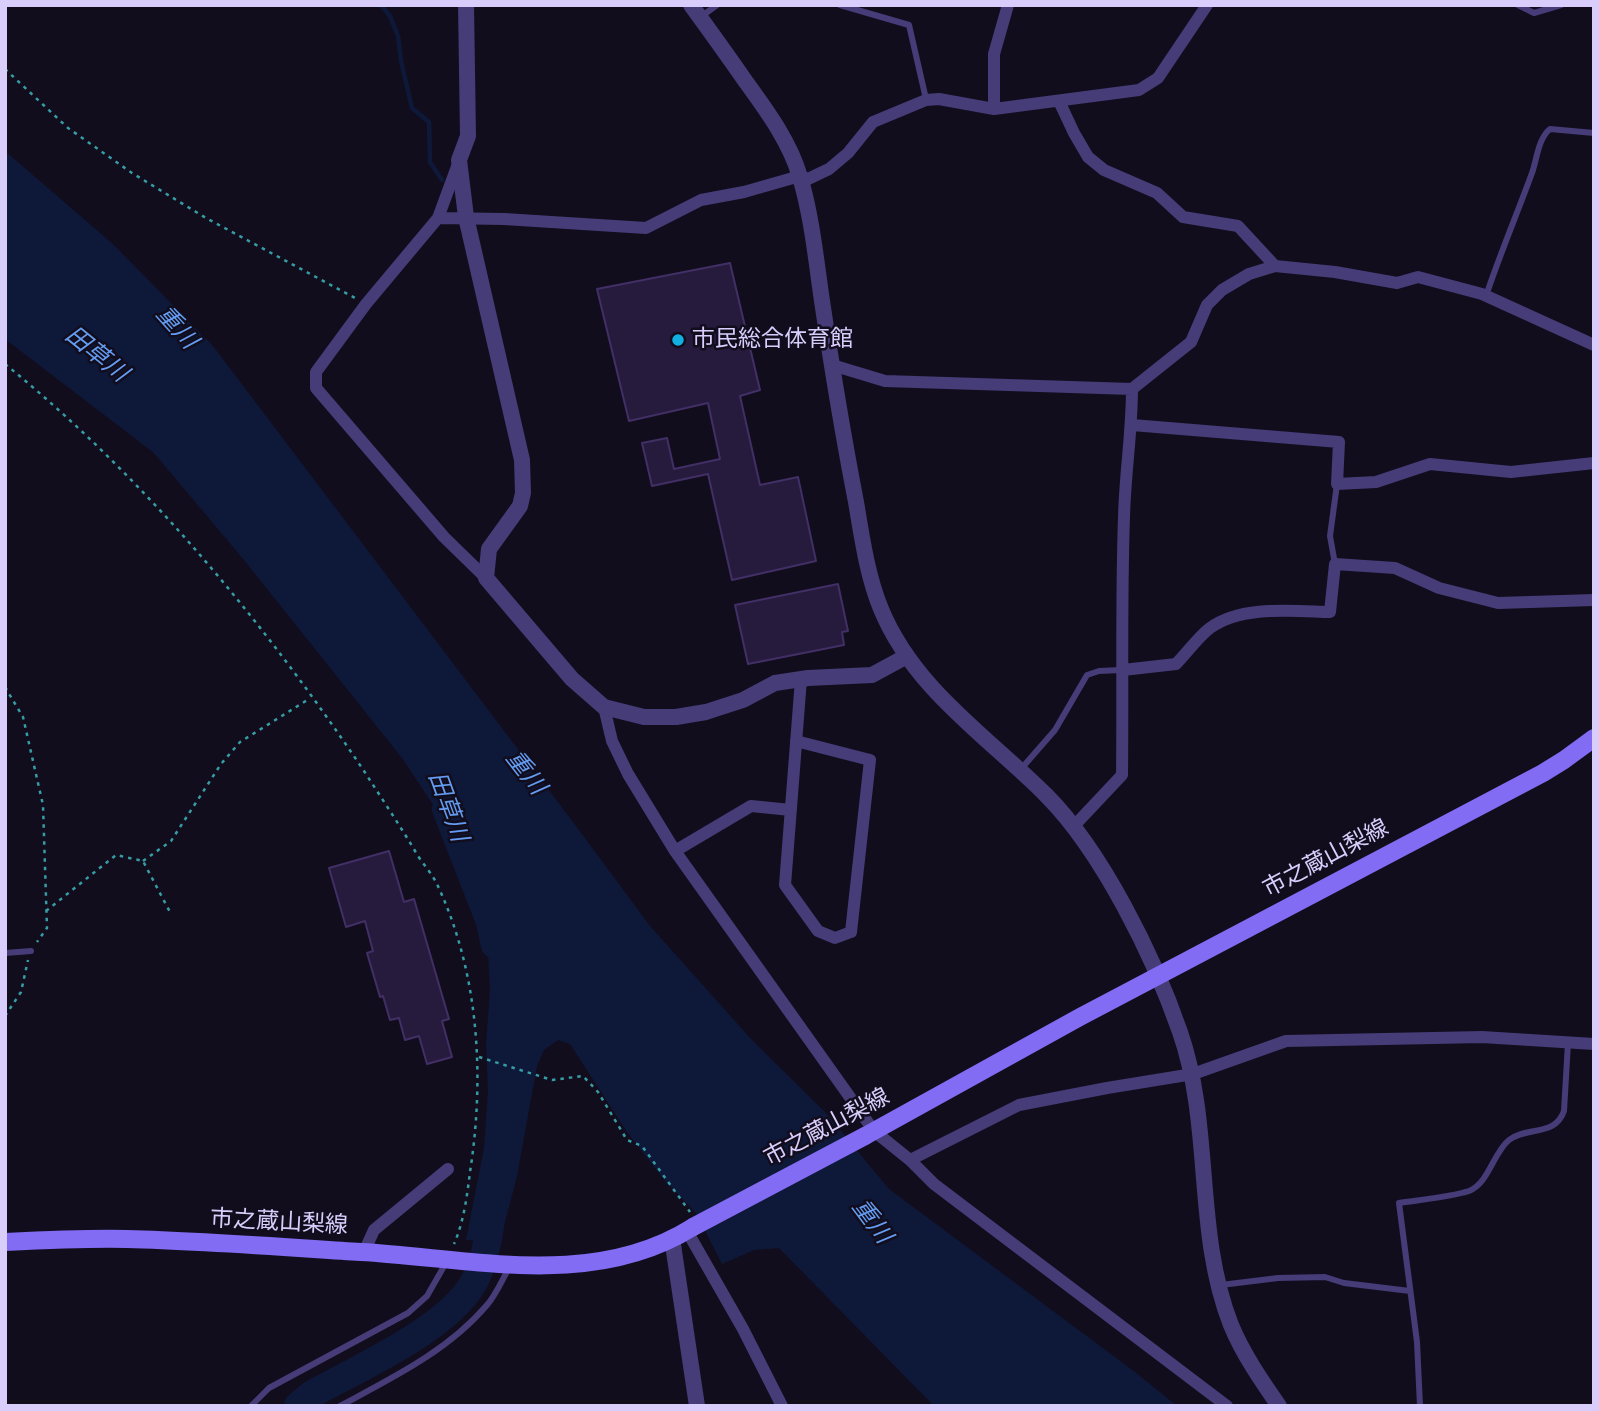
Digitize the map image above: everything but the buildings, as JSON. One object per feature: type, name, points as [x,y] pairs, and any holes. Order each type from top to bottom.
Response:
[{"type":"main road","name":"市之蔵山梨線","points":[[5,1242],[128,1239],[364,1252],[548,1266],[588,1263],[639,1254],[1543,773],[1594,738]]},
{"type":"street","points":[[466,5],[468,136],[439,218],[366,303],[316,372],[316,388],[444,537],[486,578],[572,679],[604,707],[644,717],[676,717],[706,712],[743,700],[775,683],[872,675],[907,656]]},
{"type":"street","points":[[994,109],[994,54],[1008,5]]},
{"type":"street","points":[[439,218],[466,217],[646,228],[701,200],[744,192],[800,176],[808,179],[829,169],[848,153],[873,122],[926,100],[939,99],[994,109],[1139,90],[1158,78],[1207,5]]},
{"type":"street","points":[[696,11],[771,117],[800,176],[809,218],[840,421],[871,579],[881,609],[907,656],[946,703],[1046,795],[1074,826],[1126,912],[1180,1031],[1193,1074],[1208,1233],[1231,1326],[1253,1368],[1279,1406]]},
{"type":"street","points":[[1059,101],[1088,157],[1104,170],[1157,193],[1183,217],[1238,226],[1275,266]]},
{"type":"street","points":[[459,160],[466,217],[522,460],[523,493],[520,506],[489,549],[486,578]]},
{"type":"street","points":[[832,365],[885,381],[1132,389],[1191,342],[1207,305],[1222,290],[1249,274],[1275,266],[1335,272],[1397,283],[1418,277],[1486,296],[1594,345]]},
{"type":"street","points":[[1074,826],[1122,775],[1125,474],[1132,425],[1132,389]]},
{"type":"street","points":[[1132,425],[1339,442],[1337,484],[1376,482],[1430,464],[1511,472],[1594,463]]},
{"type":"street","points":[[1123,670],[1176,664],[1210,628],[1224,621],[1261,611],[1329,612],[1335,564],[1395,568],[1439,588],[1498,603],[1594,600]]},
{"type":"street","points":[[796,741],[870,760],[851,932],[835,938],[818,931],[785,885],[796,741],[801,679]]},
{"type":"street","points":[[604,707],[617,752],[675,851],[870,1133],[910,1160],[934,1184],[1227,1406]]},
{"type":"street","points":[[675,851],[751,806],[791,810]]},
{"type":"street","points":[[910,1160],[1019,1105],[1107,1087],[1193,1074],[1286,1041],[1482,1037],[1594,1044]]},
{"type":"street","points":[[364,1252],[374,1230],[448,1169]]},
{"type":"street","points":[[686,1228],[697,1406]]},
{"type":"street","points":[[686,1228],[743,1329],[782,1406]]},
{"type":"lane","points":[[696,11],[717,5]]},
{"type":"lane","points":[[840,5],[909,24],[926,100]]},
{"type":"lane","points":[[1517,5],[1534,13],[1561,5]]},
{"type":"lane","points":[[1486,296],[1544,134],[1550,129],[1594,133]]},
{"type":"lane","points":[[1335,564],[1330,536],[1337,484]]},
{"type":"lane","points":[[1019,771],[1055,730],[1087,675],[1099,671],[1123,670]]},
{"type":"lane","points":[[5,953],[31,951]]},
{"type":"lane","points":[[1420,1406],[1417,1342],[1399,1203],[1469,1191],[1479,1184],[1506,1142],[1517,1134],[1546,1130],[1561,1119],[1564,1111],[1568,1043]]},
{"type":"lane","points":[[251,1406],[269,1388],[408,1313],[428,1296],[451,1259]]},
{"type":"lane","points":[[340,1406],[403,1373],[464,1330],[489,1303],[508,1263]]},
{"type":"lane","points":[[1219,1286],[1278,1278],[1325,1277],[1344,1283],[1410,1291]]},
{"type":"path","points":[[5,69],[68,128],[132,173],[206,218],[366,303]]},
{"type":"path","points":[[5,365],[46,399],[157,507],[222,580],[318,702],[435,881],[449,915],[469,988],[480,1057],[476,1136],[464,1212],[451,1259]]},
{"type":"path","points":[[5,687],[23,717],[43,805],[47,928],[31,951],[20,992],[5,1016]]},
{"type":"path","points":[[46,911],[116,855],[143,861],[171,841],[221,764],[240,742],[309,699]]},
{"type":"path","points":[[143,861],[172,914]]},
{"type":"path","points":[[480,1057],[552,1080],[583,1076],[598,1091],[627,1140],[642,1146],[686,1228]]},
{"type":"path","points":[[5,1060],[5,1066]]},
{"type":"water","name":"重川","points":[[5,151],[114,245],[213,346],[650,926],[751,1039],[825,1112],[889,1189],[1177,1406],[934,1406],[779,1248],[754,1250],[722,1264],[696,1213],[666,1182],[627,1132],[570,1044],[558,1040],[544,1050],[537,1066],[517,1176],[500,1241],[466,1240],[484,1148],[488,1091],[486,1044],[490,989],[484,881],[402,758],[244,560],[154,453],[5,339]]},
{"type":"waterway","points":[[381,5],[390,16],[398,36],[412,108],[429,122],[430,162],[442,180]]},
{"type":"waterway","name":"田草川","points":[[446,809],[490,922],[495,945]]},
{"type":"waterway","name":"田草川","points":[[298,1406],[312,1394],[377,1360],[424,1331],[462,1299],[482,1264],[493,1204]]},
{"type":"place","name":"市民総合体育館","points":[[678,340]]}]
